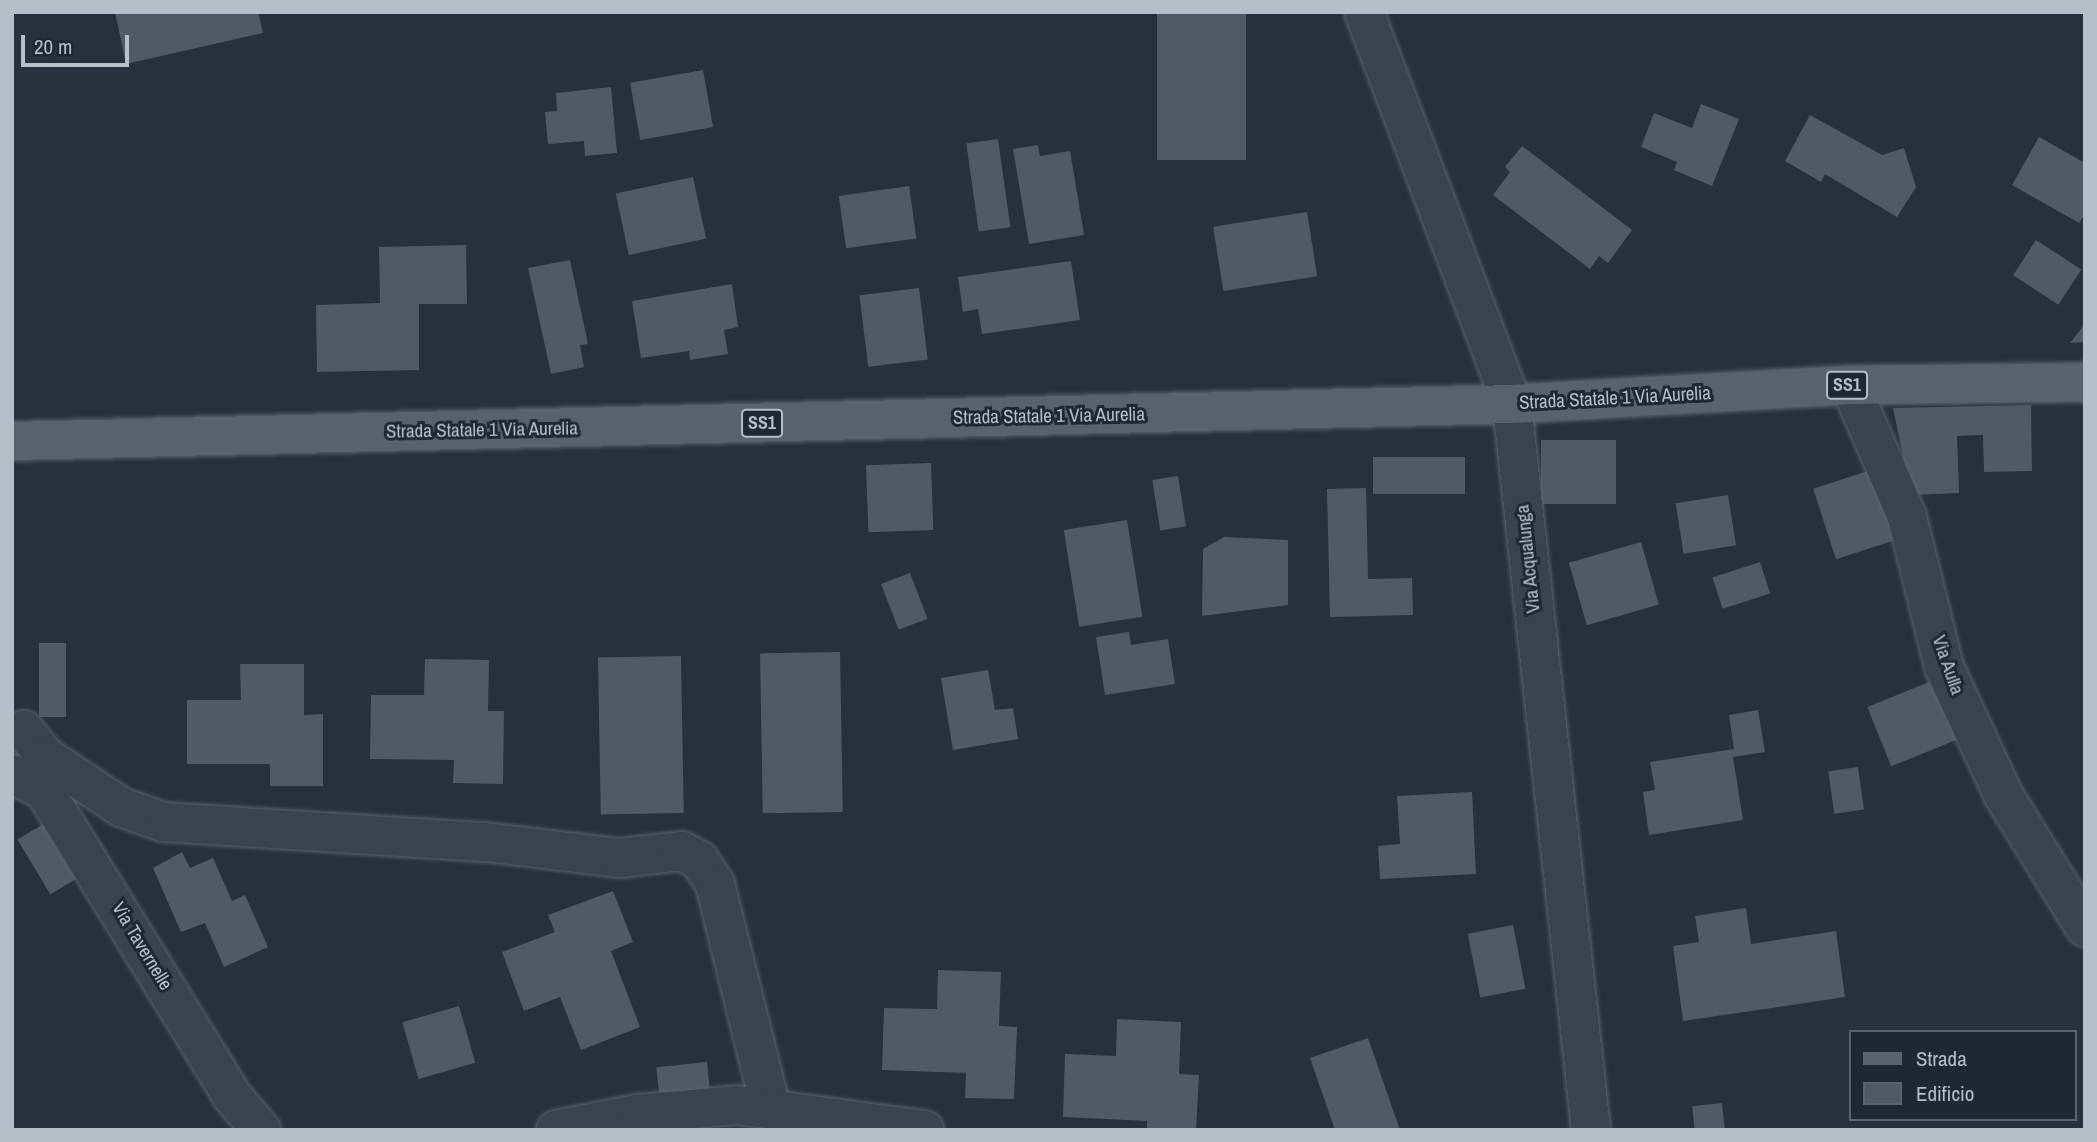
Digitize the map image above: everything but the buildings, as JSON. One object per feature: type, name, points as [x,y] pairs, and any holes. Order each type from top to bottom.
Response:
[{"type":"main road","name":"Strada Statale 1 Via Aurelia","points":[[12,441],[1512,404],[1850,385],[2085,382]]},
{"type":"street","name":"Via Acqualunga","points":[[1364,12],[1512,404],[1591,1130]]},
{"type":"street","name":"Via Aulla","points":[[1850,385],[1907,517],[1944,667],[2004,796],[2085,927]]},
{"type":"street","points":[[24,730],[46,757],[121,807],[163,821],[485,842],[620,858],[682,851],[699,860],[715,884],[771,1108]]},
{"type":"street","name":"Via Tavernelle","points":[[12,774],[44,790],[232,1096],[261,1130]]},
{"type":"street","points":[[556,1130],[637,1114],[737,1105],[924,1130]]}]
